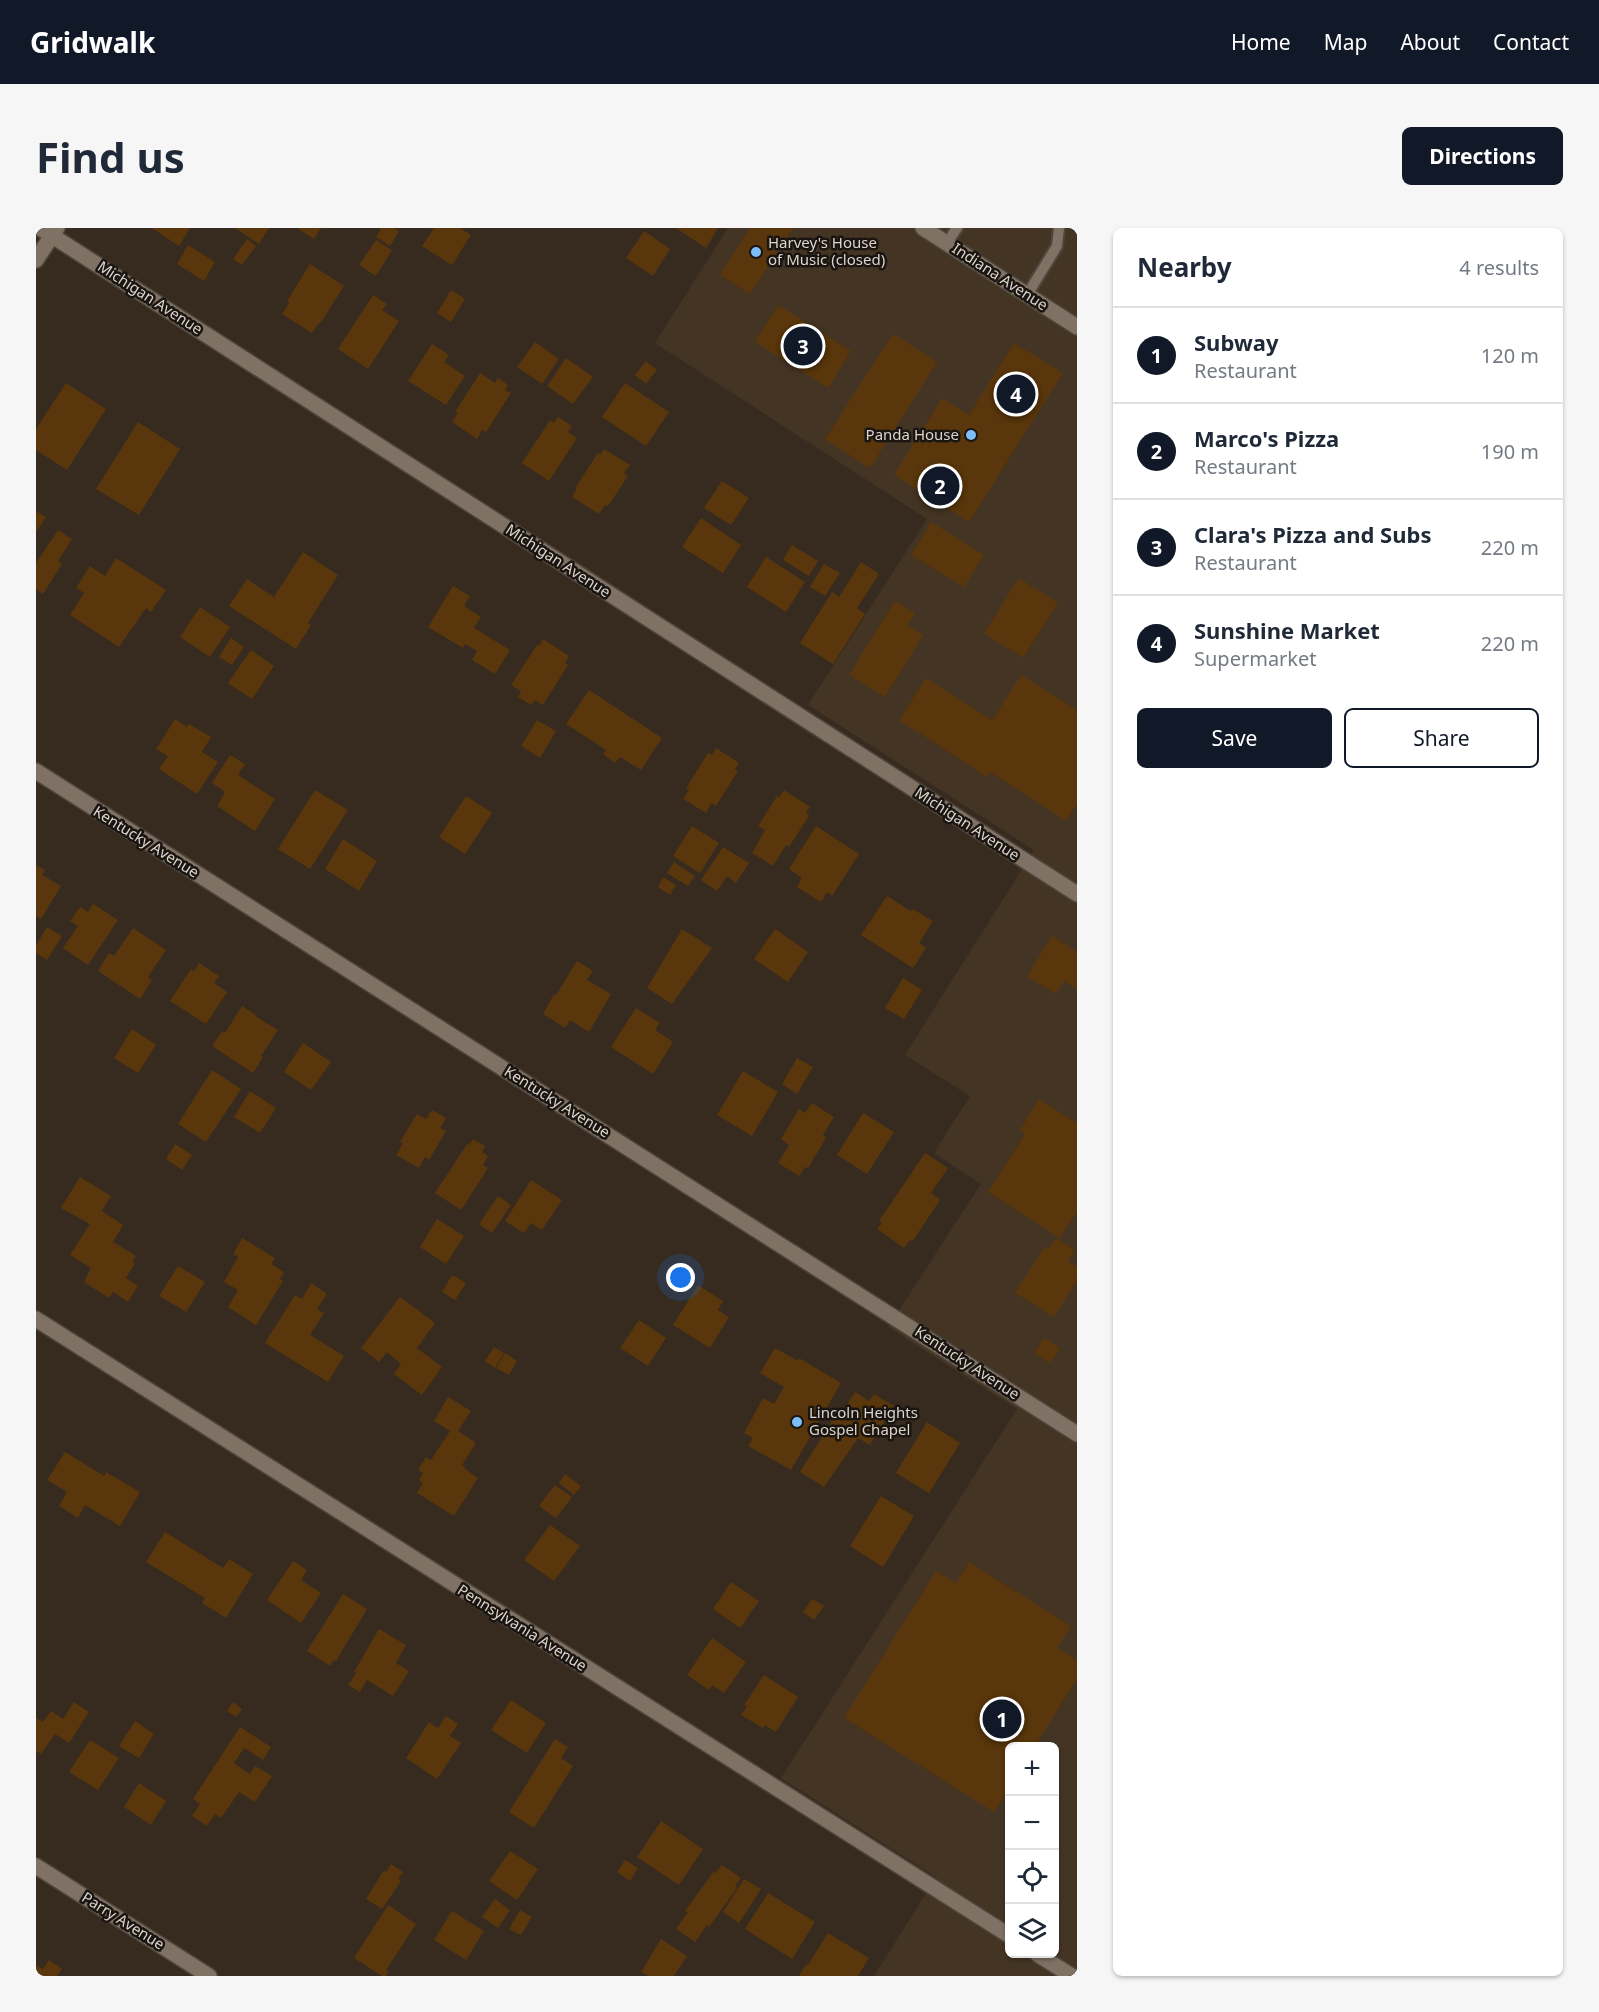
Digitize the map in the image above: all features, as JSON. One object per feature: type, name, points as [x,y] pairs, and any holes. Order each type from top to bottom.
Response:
[{"type":"street","name":"Indiana Avenue","points":[[923,228],[1077,327]]},
{"type":"street","points":[[36,260],[49,231]]},
{"type":"street","name":"Michigan Avenue","points":[[49,231],[1077,894]]},
{"type":"street","name":"Kentucky Avenue","points":[[36,771],[1077,1434]]},
{"type":"street","name":"Pennsylvania Avenue","points":[[36,1319],[1005,1933]]},
{"type":"street","name":"Parry Avenue","points":[[36,1866],[209,1976]]},
{"type":"street","points":[[1045,1958],[1072,1976]]},
{"type":"lane","points":[[947,243],[957,228]]},
{"type":"lane","points":[[1027,295],[1057,246],[1059,228]]},
{"type":"shaded area","points":[[728,228],[1077,228],[1077,1976],[874,1976],[936,1877],[781,1778],[1017,1409],[888,1327],[981,1184],[934,1153],[970,1096],[905,1055],[1034,850],[808,705],[927,519],[655,343]]},
{"type":"building","points":[[152,228],[190,228],[179,246]]},
{"type":"building","points":[[235,228],[269,228],[259,244]]},
{"type":"building","points":[[297,228],[321,228],[314,239]]},
{"type":"building","points":[[381,228],[393,228],[399,231],[390,246],[376,237]]},
{"type":"building","points":[[434,228],[460,228],[471,235],[452,265],[422,246]]},
{"type":"building","points":[[676,228],[718,228],[706,248]]},
{"type":"building","name":"Harvey's House of Music (closed)","points":[[750,228],[793,228],[750,294],[720,275]]},
{"type":"building","points":[[644,231],[670,249],[653,276],[626,258]]},
{"type":"building","points":[[247,239],[256,246],[242,265],[233,259]]},
{"type":"building","points":[[376,240],[392,250],[376,276],[359,265]]},
{"type":"building","points":[[188,245],[215,262],[204,281],[177,264]]},
{"type":"building","points":[[310,264],[344,286],[312,333],[282,314],[289,303],[287,301]]},
{"type":"building","points":[[451,290],[465,299],[451,322],[437,313]]},
{"type":"building","points":[[373,295],[387,304],[382,310],[399,321],[368,369],[338,349]]},
{"type":"building","points":[[778,305],[851,351],[828,388],[755,342]]},
{"type":"building","points":[[893,334],[937,362],[870,468],[825,439]]},
{"type":"building","points":[[535,342],[559,359],[542,384],[517,367]]},
{"type":"building","points":[[1014,343],[1063,373],[969,522],[894,475],[942,398],[969,415]]},
{"type":"building","points":[[432,344],[449,355],[444,362],[465,376],[446,405],[408,381]]},
{"type":"building","points":[[566,358],[593,377],[573,404],[547,386]]},
{"type":"building","points":[[646,361],[657,370],[646,384],[635,375]]},
{"type":"building","points":[[480,373],[495,383],[498,378],[508,385],[505,390],[511,393],[486,432],[482,430],[477,439],[452,422],[458,413],[455,412]]},
{"type":"building","points":[[66,383],[106,409],[67,470],[36,450],[36,429]]},
{"type":"building","points":[[625,383],[669,412],[646,446],[602,417]]},
{"type":"building","points":[[558,417],[572,426],[568,432],[577,438],[549,481],[522,463],[550,420],[554,423]]},
{"type":"building","points":[[138,422],[180,449],[139,515],[96,489]]},
{"type":"building","points":[[604,449],[630,465],[624,473],[628,476],[608,506],[605,505],[599,514],[572,497],[577,489],[575,488],[598,453],[600,455]]},
{"type":"building","points":[[722,481],[749,498],[731,525],[704,508]]},
{"type":"building","points":[[36,511],[46,517],[36,532]]},
{"type":"building","points":[[701,518],[741,545],[723,573],[682,547]]},
{"type":"building","points":[[931,522],[984,555],[964,587],[911,555]]},
{"type":"building","points":[[58,530],[72,539],[58,561],[62,564],[43,594],[36,589],[36,563]]},
{"type":"building","points":[[792,545],[818,561],[809,576],[783,560]]},
{"type":"building","points":[[303,552],[338,575],[308,623],[311,625],[296,649],[229,606],[247,579],[274,597]]},
{"type":"building","points":[[766,557],[805,582],[786,612],[747,587]]},
{"type":"building","points":[[116,558],[166,590],[151,612],[146,608],[119,647],[70,615],[84,593],[76,588],[90,566],[105,576]]},
{"type":"building","points":[[861,562],[879,574],[857,608],[865,614],[833,664],[800,643],[832,592],[839,597]]},
{"type":"building","points":[[824,564],[840,573],[825,596],[810,587]]},
{"type":"building","points":[[1019,578],[1058,603],[1023,658],[984,633]]},
{"type":"building","points":[[453,586],[470,596],[464,606],[481,617],[474,628],[510,650],[495,674],[472,660],[477,651],[465,644],[463,648],[428,627]]},
{"type":"building","points":[[895,601],[915,613],[907,625],[923,635],[885,697],[849,675]]},
{"type":"building","points":[[200,607],[230,627],[210,657],[180,637]]},
{"type":"building","points":[[231,638],[244,647],[232,665],[219,657]]},
{"type":"building","points":[[543,639],[569,656],[565,663],[568,665],[543,705],[535,700],[531,705],[518,697],[521,691],[511,685]]},
{"type":"building","points":[[251,650],[274,666],[252,699],[228,683]]},
{"type":"building","points":[[1021,675],[1077,710],[1077,804],[1066,821],[990,772],[987,777],[899,720],[926,678],[992,720]]},
{"type":"building","points":[[589,690],[662,738],[641,770],[620,757],[615,763],[603,754],[606,750],[566,724]]},
{"type":"building","points":[[175,719],[211,737],[202,752],[218,762],[197,794],[159,769],[168,756],[156,749]]},
{"type":"building","points":[[537,720],[556,731],[540,758],[521,746]]},
{"type":"building","points":[[716,748],[739,763],[735,769],[738,771],[716,806],[711,803],[706,813],[683,799],[689,790],[686,788],[708,753],[712,755]]},
{"type":"building","points":[[230,755],[245,764],[238,775],[275,799],[255,831],[217,806],[225,792],[212,783]]},
{"type":"building","points":[[315,790],[348,810],[310,869],[278,849]]},
{"type":"building","points":[[784,790],[810,807],[806,813],[809,816],[789,847],[786,845],[773,866],[752,853],[765,830],[758,826],[777,796],[779,798]]},
{"type":"building","points":[[466,796],[492,813],[465,854],[439,837]]},
{"type":"building","points":[[692,826],[719,843],[700,873],[673,856]]},
{"type":"building","points":[[816,826],[859,854],[832,896],[827,892],[821,902],[797,887],[802,878],[789,869]]},
{"type":"building","points":[[343,839],[377,861],[359,891],[325,869]]},
{"type":"building","points":[[723,847],[749,863],[736,883],[727,876],[717,891],[701,880]]},
{"type":"building","points":[[674,862],[695,876],[688,886],[667,873]]},
{"type":"building","points":[[36,865],[45,870],[42,875],[61,886],[41,919],[36,916]]},
{"type":"building","points":[[663,877],[676,885],[670,895],[658,887]]},
{"type":"building","points":[[887,896],[933,921],[919,943],[926,948],[913,968],[861,935]]},
{"type":"building","points":[[93,904],[118,920],[88,965],[63,948],[78,926],[70,921],[80,907],[88,912]]},
{"type":"building","points":[[47,927],[62,936],[47,960],[36,953],[36,945]]},
{"type":"building","points":[[133,928],[166,950],[148,977],[152,980],[140,999],[98,971],[109,953],[114,956]]},
{"type":"building","points":[[682,929],[712,948],[672,1004],[647,988]]},
{"type":"building","points":[[775,929],[808,952],[788,982],[754,959]]},
{"type":"building","points":[[1052,936],[1077,952],[1077,989],[1064,981],[1055,994],[1027,976]]},
{"type":"building","points":[[577,961],[593,971],[587,980],[611,994],[589,1032],[570,1020],[565,1028],[543,1014]]},
{"type":"building","points":[[199,963],[219,976],[214,983],[227,992],[206,1024],[170,1001],[191,969],[194,971]]},
{"type":"building","points":[[903,978],[922,990],[904,1019],[885,1008]]},
{"type":"building","points":[[242,1006],[278,1030],[253,1073],[212,1046],[222,1031],[225,1033]]},
{"type":"building","points":[[636,1008],[660,1023],[655,1030],[673,1042],[653,1074],[611,1047]]},
{"type":"building","points":[[132,1029],[156,1045],[138,1073],[114,1058]]},
{"type":"building","points":[[303,1043],[331,1062],[311,1090],[284,1072]]},
{"type":"building","points":[[797,1058],[813,1067],[797,1094],[782,1084]]},
{"type":"building","points":[[212,1070],[241,1089],[206,1142],[178,1124]]},
{"type":"building","points":[[743,1071],[778,1092],[752,1136],[717,1115]]},
{"type":"building","points":[[250,1091],[276,1108],[260,1133],[234,1117]]},
{"type":"building","points":[[1039,1099],[1077,1123],[1077,1212],[1060,1238],[988,1192],[1025,1134],[1020,1130]]},
{"type":"building","points":[[812,1103],[834,1117],[823,1135],[826,1138],[808,1168],[805,1167],[799,1176],[778,1163],[789,1145],[781,1139],[799,1109],[805,1113]]},
{"type":"building","points":[[432,1110],[446,1118],[440,1128],[446,1131],[429,1160],[425,1157],[419,1168],[396,1155],[403,1143],[400,1142],[417,1114],[426,1119]]},
{"type":"building","points":[[863,1113],[894,1132],[867,1174],[837,1155]]},
{"type":"building","points":[[473,1139],[485,1146],[482,1152],[488,1156],[483,1165],[488,1168],[461,1210],[435,1193],[467,1144],[469,1145]]},
{"type":"building","points":[[175,1144],[192,1155],[182,1170],[166,1159]]},
{"type":"building","points":[[925,1153],[948,1168],[931,1193],[940,1200],[912,1242],[910,1240],[904,1248],[877,1229],[882,1223],[879,1221]]},
{"type":"building","points":[[80,1177],[111,1196],[102,1211],[123,1225],[113,1242],[136,1256],[132,1262],[135,1263],[126,1278],[138,1286],[128,1302],[113,1292],[109,1298],[84,1282],[91,1268],[70,1255],[90,1224],[61,1208]]},
{"type":"building","points":[[531,1180],[562,1200],[542,1230],[531,1223],[524,1233],[505,1221]]},
{"type":"building","points":[[498,1196],[511,1205],[492,1233],[479,1224]]},
{"type":"building","points":[[437,1219],[464,1236],[446,1264],[420,1247]]},
{"type":"building","points":[[242,1238],[275,1258],[271,1264],[284,1272],[280,1279],[283,1281],[256,1325],[228,1307],[238,1290],[224,1282],[238,1257],[233,1254]]},
{"type":"building","points":[[1056,1238],[1075,1250],[1068,1261],[1077,1267],[1077,1280],[1054,1317],[1015,1293],[1045,1246],[1049,1249]]},
{"type":"building","points":[[178,1266],[205,1282],[186,1312],[159,1296]]},
{"type":"building","points":[[452,1275],[466,1283],[455,1300],[442,1292]]},
{"type":"building","points":[[311,1283],[327,1294],[317,1309],[324,1313],[310,1335],[344,1356],[328,1382],[265,1343],[295,1295],[302,1299]]},
{"type":"building","points":[[698,1285],[723,1301],[718,1310],[729,1317],[710,1348],[673,1325]]},
{"type":"building","points":[[400,1297],[435,1323],[417,1348],[442,1367],[422,1395],[394,1374],[401,1364],[387,1352],[379,1362],[361,1348]]},
{"type":"building","points":[[639,1320],[666,1338],[648,1366],[620,1348]]},
{"type":"building","points":[[1044,1338],[1060,1348],[1051,1363],[1034,1353]]},
{"type":"building","points":[[494,1347],[504,1353],[495,1368],[485,1361]]},
{"type":"building","points":[[775,1348],[798,1361],[799,1358],[841,1383],[791,1470],[748,1446],[753,1438],[744,1433],[763,1398],[774,1404],[784,1387],[760,1373]]},
{"type":"building","points":[[505,1353],[517,1361],[509,1375],[496,1368]]},
{"type":"building","points":[[855,1392],[869,1401],[874,1394],[894,1406],[870,1445],[858,1438],[824,1487],[800,1472],[835,1416],[838,1419]]},
{"type":"building","points":[[448,1397],[471,1411],[458,1431],[476,1443],[462,1465],[478,1478],[454,1516],[417,1493],[423,1483],[419,1480],[423,1473],[418,1470],[426,1457],[431,1460],[450,1431],[434,1421]]},
{"type":"building","points":[[927,1422],[960,1443],[929,1493],[896,1473]]},
{"type":"building","points":[[65,1452],[104,1476],[106,1472],[140,1492],[120,1526],[85,1505],[78,1518],[59,1506],[67,1492],[47,1480]]},
{"type":"building","points":[[565,1474],[581,1486],[574,1495],[559,1483]]},
{"type":"building","points":[[555,1485],[572,1497],[556,1518],[539,1506]]},
{"type":"building","points":[[881,1496],[914,1516],[883,1567],[850,1546]]},
{"type":"building","points":[[550,1525],[580,1546],[554,1581],[524,1560]]},
{"type":"building","points":[[165,1532],[223,1568],[229,1559],[253,1574],[226,1618],[202,1603],[205,1598],[146,1562]]},
{"type":"building","points":[[293,1561],[307,1570],[301,1580],[321,1593],[301,1623],[267,1600]]},
{"type":"building","points":[[969,1562],[1071,1626],[1057,1648],[1077,1660],[1077,1679],[1038,1742],[1005,1742],[1005,1795],[994,1812],[844,1718],[936,1571],[956,1583]]},
{"type":"building","points":[[731,1582],[759,1601],[740,1628],[713,1609]]},
{"type":"building","points":[[343,1594],[367,1609],[336,1661],[334,1660],[330,1666],[307,1651]]},
{"type":"building","points":[[812,1599],[824,1606],[814,1620],[803,1612]]},
{"type":"building","points":[[379,1629],[406,1645],[396,1663],[409,1671],[393,1696],[367,1680],[360,1692],[348,1685]]},
{"type":"building","points":[[712,1638],[746,1662],[724,1693],[712,1685],[709,1690],[687,1675]]},
{"type":"building","points":[[764,1675],[798,1697],[776,1732],[765,1725],[763,1728],[741,1715],[747,1706],[744,1705]]},
{"type":"building","points":[[511,1700],[546,1723],[527,1753],[491,1730]]},
{"type":"building","points":[[74,1702],[89,1712],[69,1743],[55,1734],[41,1754],[36,1751],[36,1718],[43,1722],[51,1711],[63,1719]]},
{"type":"building","points":[[233,1702],[242,1709],[236,1717],[227,1711]]},
{"type":"building","points":[[446,1716],[458,1724],[450,1736],[461,1743],[437,1779],[406,1758],[429,1722],[438,1728]]},
{"type":"building","points":[[135,1721],[154,1734],[139,1758],[119,1746]]},
{"type":"building","points":[[240,1727],[271,1747],[263,1760],[244,1748],[234,1763],[250,1774],[255,1766],[272,1776],[255,1802],[239,1792],[221,1818],[215,1814],[207,1826],[192,1816],[200,1804],[193,1799]]},
{"type":"building","points":[[555,1739],[568,1747],[561,1758],[573,1766],[534,1828],[509,1812]]},
{"type":"building","points":[[90,1740],[119,1758],[98,1790],[69,1772]]},
{"type":"building","points":[[139,1783],[166,1801],[151,1825],[124,1807]]},
{"type":"building","points":[[661,1821],[703,1849],[679,1885],[637,1857]]},
{"type":"building","points":[[510,1851],[538,1869],[517,1900],[489,1881]]},
{"type":"building","points":[[625,1860],[638,1868],[630,1881],[617,1872]]},
{"type":"building","points":[[391,1864],[403,1872],[398,1879],[401,1881],[382,1909],[366,1899],[384,1870],[386,1872]]},
{"type":"building","points":[[722,1865],[741,1878],[735,1886],[737,1888],[709,1927],[707,1925],[695,1942],[676,1929],[688,1912],[685,1911],[714,1871],[716,1873]]},
{"type":"building","points":[[744,1879],[761,1889],[739,1923],[723,1912]]},
{"type":"building","points":[[768,1893],[815,1922],[792,1959],[745,1929]]},
{"type":"building","points":[[495,1899],[510,1910],[498,1928],[482,1917]]},
{"type":"building","points":[[388,1905],[416,1924],[386,1970],[389,1971],[386,1976],[382,1976],[354,1958]]},
{"type":"building","points":[[520,1910],[532,1917],[521,1935],[509,1929]]},
{"type":"building","points":[[452,1911],[484,1931],[466,1960],[434,1940]]},
{"type":"building","points":[[828,1933],[869,1958],[858,1976],[799,1976]]},
{"type":"building","points":[[661,1939],[687,1956],[674,1976],[648,1976],[641,1972]]},
{"type":"building","points":[[49,1960],[62,1969],[57,1976],[36,1976],[36,1965],[43,1969]]},
{"type":"place","name":"Harvey's House of Music (closed)","points":[[756,252]]},
{"type":"place","name":"Clara's Pizza and Subs","points":[[803,346]]},
{"type":"place","name":"Sunshine Market","points":[[1016,394]]},
{"type":"place","name":"Panda House","points":[[971,435]]},
{"type":"place","name":"Marco's Pizza","points":[[940,486]]},
{"type":"place","name":"Lincoln Heights Gospel Chapel","points":[[797,1422]]},
{"type":"place","name":"Subway","points":[[1002,1719]]}]
